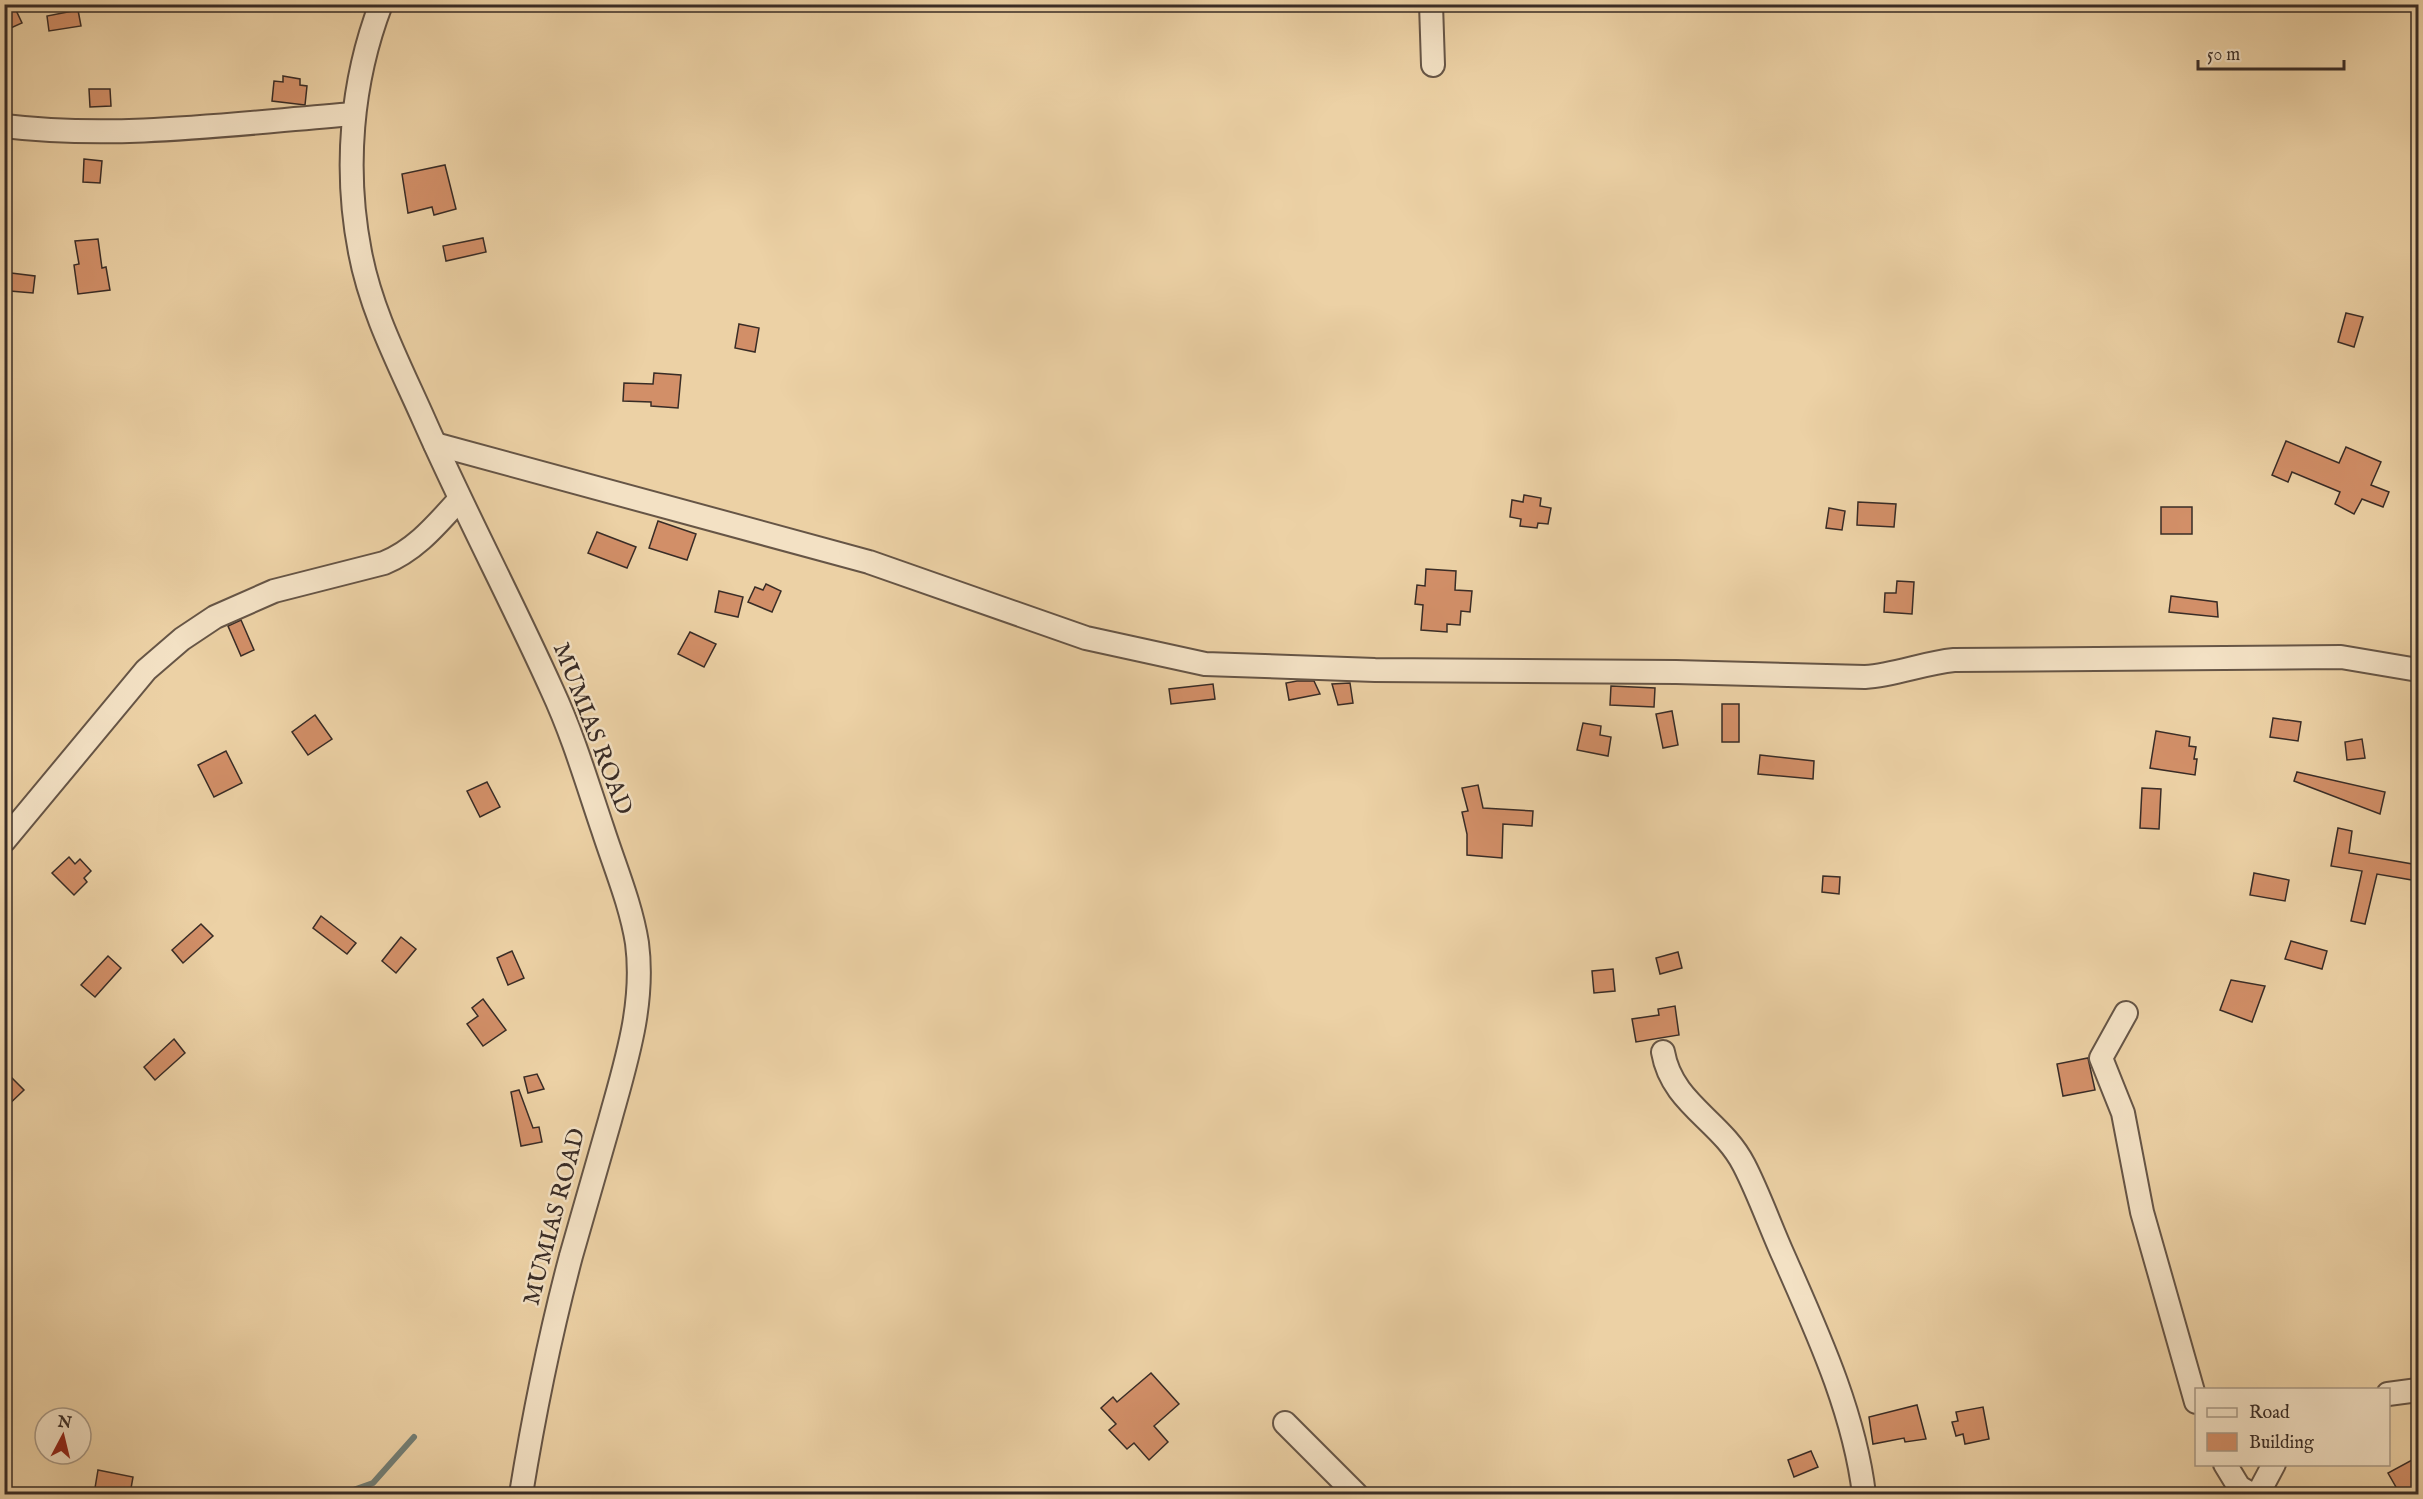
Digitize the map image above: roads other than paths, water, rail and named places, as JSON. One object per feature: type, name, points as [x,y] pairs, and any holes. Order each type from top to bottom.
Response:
[{"type":"street","name":"MUMIAS ROAD","points":[[381,4],[368,38],[354,114],[353,182],[360,253],[374,305],[459,500],[553,692],[579,756],[628,907],[637,942],[639,976],[637,1011],[629,1054],[548,1350],[521,1494]]},
{"type":"street","points":[[1431,4],[1433,65]]},
{"type":"street","points":[[4,126],[54,130],[133,130],[354,114]]},
{"type":"street","points":[[435,444],[869,562],[1086,638],[1204,664],[1386,670],[1676,672],[1865,677],[1886,676],[1922,664],[1954,660],[2280,656],[2341,657],[2418,670]]},
{"type":"street","points":[[4,841],[146,670],[182,639],[215,617],[252,599],[303,581],[384,563],[401,556],[418,543],[459,500]]},
{"type":"street","points":[[2126,1013],[2101,1058],[2123,1113],[2142,1212],[2195,1398]]},
{"type":"street","points":[[1663,1052],[1666,1071],[1673,1084],[1686,1100],[1718,1128],[1744,1164],[1824,1349],[1850,1428],[1864,1494]]},
{"type":"street","points":[[2390,1394],[2418,1390]]},
{"type":"street","points":[[1285,1423],[1356,1494]]},
{"type":"street","points":[[2226,1466],[2239,1487],[2251,1494]]},
{"type":"street","points":[[2258,1494],[2273,1466]]},
{"type":"waterway","points":[[342,1494],[373,1483],[414,1437]]}]
